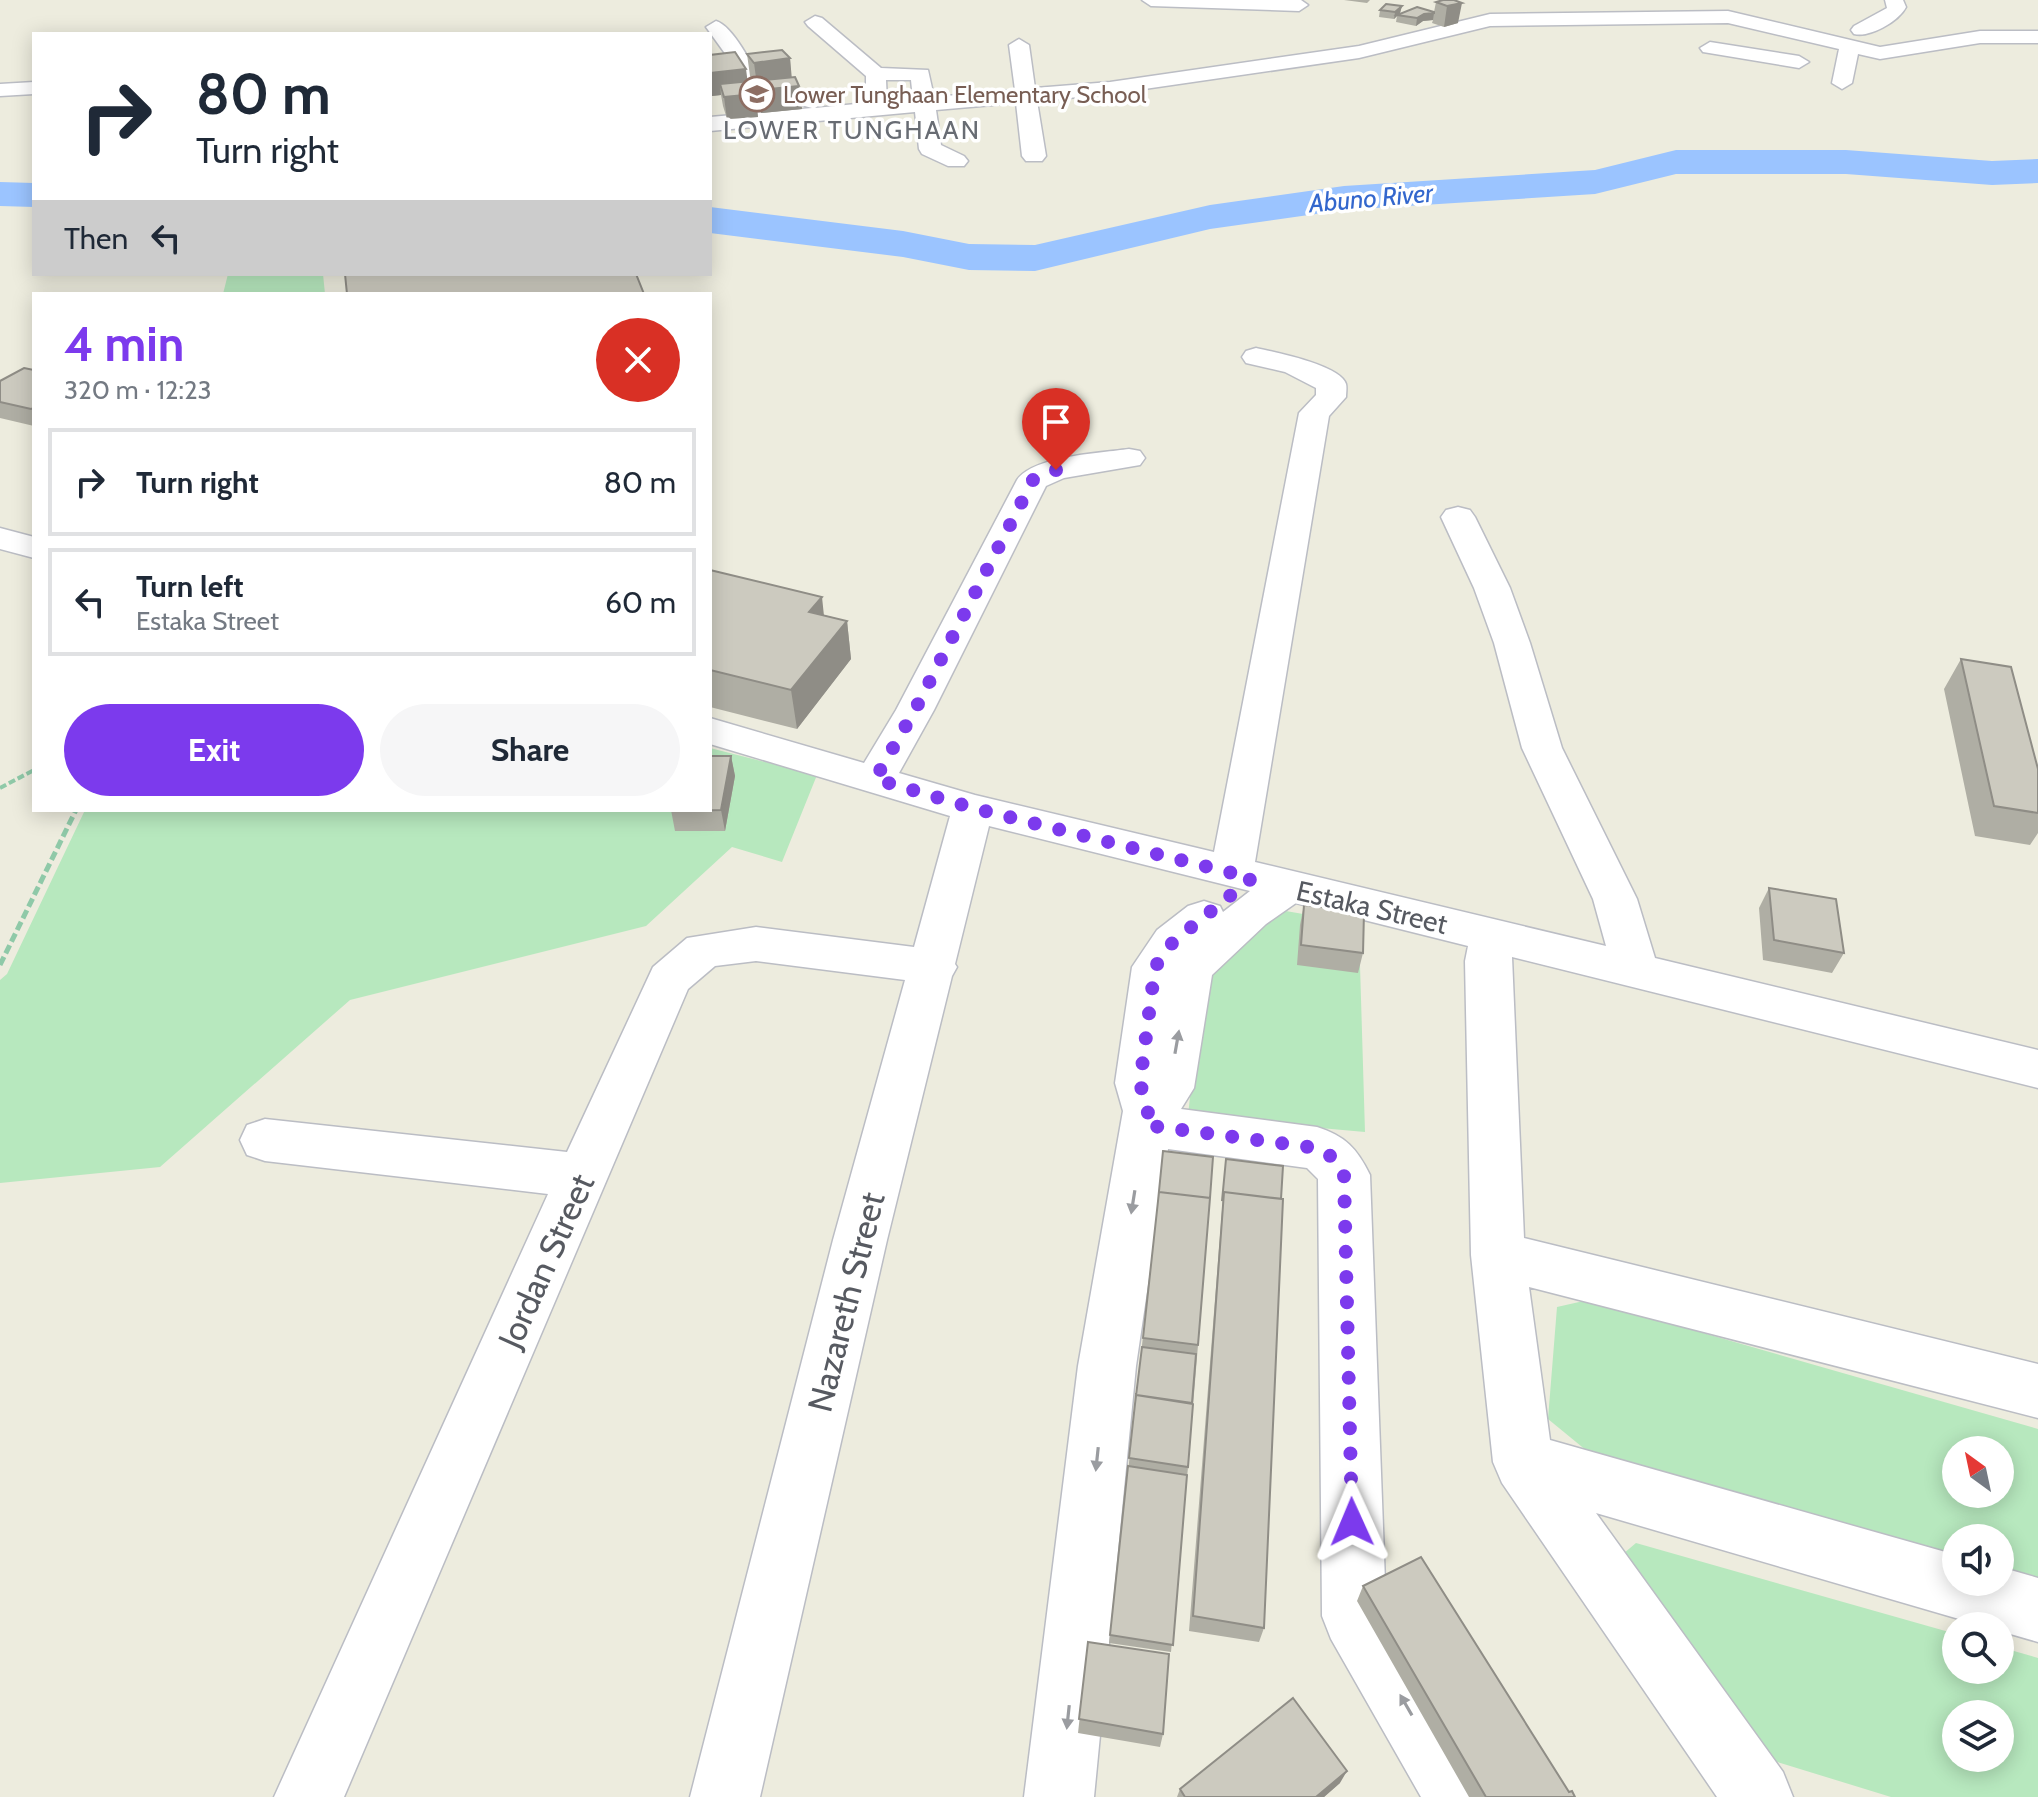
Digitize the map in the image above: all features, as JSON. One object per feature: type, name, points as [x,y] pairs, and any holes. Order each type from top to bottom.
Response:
[{"type":"street","points":[[1151,0],[1301,3],[1290,20],[1303,27]]},
{"type":"street","points":[[1477,0],[1551,19]]},
{"type":"street","points":[[1606,0],[1628,18]]},
{"type":"street","points":[[1756,3],[1855,39],[1880,53],[1980,37],[2038,37]]},
{"type":"street","points":[[1744,22],[1705,51],[1833,71],[1883,4]]},
{"type":"street","points":[[712,124],[1110,88],[1359,52],[1490,20],[1728,17],[1855,39]]},
{"type":"street","points":[[815,22],[876,74],[921,74],[932,152],[956,161]]},
{"type":"street","points":[[716,27],[739,58],[753,86],[811,99],[820,114]]},
{"type":"street","points":[[1331,39],[1359,52]]},
{"type":"street","points":[[1019,45],[1034,156]]},
{"type":"street","points":[[876,74],[876,109]]},
{"type":"street","points":[[0,90],[32,88]]},
{"type":"street","points":[[712,134],[750,126],[757,120]]},
{"type":"street","points":[[1059,1797],[1107,1366],[1147,1118],[1169,1088],[1172,967],[1250,913],[1258,880],[1314,413],[1331,397],[1331,384],[1317,375],[1256,357]]},
{"type":"street","points":[[875,779],[915,710],[1033,480],[1056,470],[1129,458]]},
{"type":"street","points":[[1458,517],[1492,588],[1512,643],[1542,748],[1615,899],[1636,971]]},
{"type":"street","name":"Estaka Street","points":[[712,732],[973,808],[2038,1069]]},
{"type":"street","name":"Nazareth Street","points":[[725,1797],[860,1240],[934,967],[973,808]]},
{"type":"street","points":[[1493,936],[1488,961],[1498,1255],[1523,1462],[1758,1797]]},
{"type":"street","name":"Jordan Street","points":[[309,1797],[669,979],[703,950],[756,944],[934,967]]},
{"type":"street","points":[[1147,1118],[1317,1148],[1332,1157],[1344,1175],[1354,1616],[1440,1789]]},
{"type":"street","points":[[265,1140],[584,1176]]},
{"type":"street","points":[[1498,1255],[2038,1391]]},
{"type":"street","points":[[1523,1462],[2038,1610]]},
{"type":"path","points":[[0,788],[32,771]]},
{"type":"path","points":[[0,965],[75,812]]},
{"type":"green space","points":[[228,276],[323,276],[325,292],[224,292]]},
{"type":"green space","points":[[712,749],[817,775],[782,862],[732,847],[646,926],[350,1000],[160,1167],[0,1183],[0,980],[7,974],[84,812],[712,812]]},
{"type":"green space","points":[[1280,910],[1355,923],[1359,932],[1365,1132],[1188,1116],[1203,972]]},
{"type":"green space","points":[[1588,1300],[2038,1429],[2038,1592],[2014,1584],[2014,1524],[1942,1524],[1942,1561],[1587,1451],[1548,1419],[1557,1307]]},
{"type":"green space","points":[[1636,1543],[1942,1630],[1942,1684],[2014,1684],[2014,1651],[2038,1658],[2038,1797],[1891,1797],[1761,1757],[1617,1559]]},
{"type":"building","points":[[1436,2],[1462,3],[1447,6]]},
{"type":"building","points":[[1386,4],[1402,6],[1395,12],[1380,10]]},
{"type":"building","points":[[1417,7],[1434,13],[1417,18],[1397,15]]},
{"type":"building","points":[[782,50],[790,58],[754,63],[747,54]]},
{"type":"building","points":[[735,52],[746,69],[712,73],[712,55]]},
{"type":"building","points":[[795,77],[799,86],[759,90],[755,81]]},
{"type":"building","points":[[751,81],[755,94],[724,97],[720,84]]},
{"type":"building","points":[[345,276],[637,276],[643,292],[347,292]]},
{"type":"building","points":[[24,368],[32,370],[32,409],[0,402],[0,381]]},
{"type":"building","points":[[712,570],[822,597],[809,612],[847,621],[791,690],[712,670]]},
{"type":"building","points":[[1961,659],[2011,667],[2038,769],[2038,813],[1994,806]]},
{"type":"building","points":[[712,756],[731,756],[721,810],[712,810]]},
{"type":"building","points":[[1769,888],[1836,899],[1844,953],[1774,940]]},
{"type":"building","points":[[1304,905],[1364,912],[1363,953],[1301,945]]},
{"type":"building","points":[[1163,1151],[1213,1157],[1210,1198],[1159,1192],[1158,1201]]},
{"type":"building","points":[[1226,1159],[1283,1166],[1281,1199],[1224,1192],[1222,1201]]},
{"type":"building","points":[[1159,1192],[1210,1198],[1198,1345],[1143,1338]]},
{"type":"building","points":[[1224,1192],[1283,1199],[1264,1628],[1193,1616]]},
{"type":"building","points":[[1142,1347],[1196,1354],[1192,1403],[1136,1395]]},
{"type":"building","points":[[1136,1395],[1193,1404],[1188,1467],[1129,1458]]},
{"type":"building","points":[[1128,1466],[1187,1475],[1173,1645],[1110,1635]]},
{"type":"building","points":[[1421,1557],[1575,1797],[1486,1797],[1363,1586]]},
{"type":"building","points":[[1088,1642],[1169,1654],[1163,1734],[1079,1719]]},
{"type":"building","points":[[1293,1698],[1347,1771],[1316,1797],[1185,1797],[1180,1789]]},
{"type":"waterway","name":"Abuno River","points":[[712,220],[903,244],[969,257],[1035,258],[1210,217],[1344,198],[1595,182],[1676,162],[1846,162],[1992,173],[2038,171]]},
{"type":"waterway","name":"Abuno River","points":[[0,194],[32,195]]},
{"type":"place","name":"Lower Tunghaan Elementary School","points":[[757,94]]},
{"type":"district","name":"LOWER TUNGHAAN","points":[[852,130]]},
{"type":"route","points":[[1056,470],[1033,480],[915,710],[875,779],[973,808],[1252,878],[1173,942],[1155,967],[1140,1083],[1148,1112],[1145,1125],[1317,1148],[1332,1157],[1344,1175],[1352,1522]]}]
